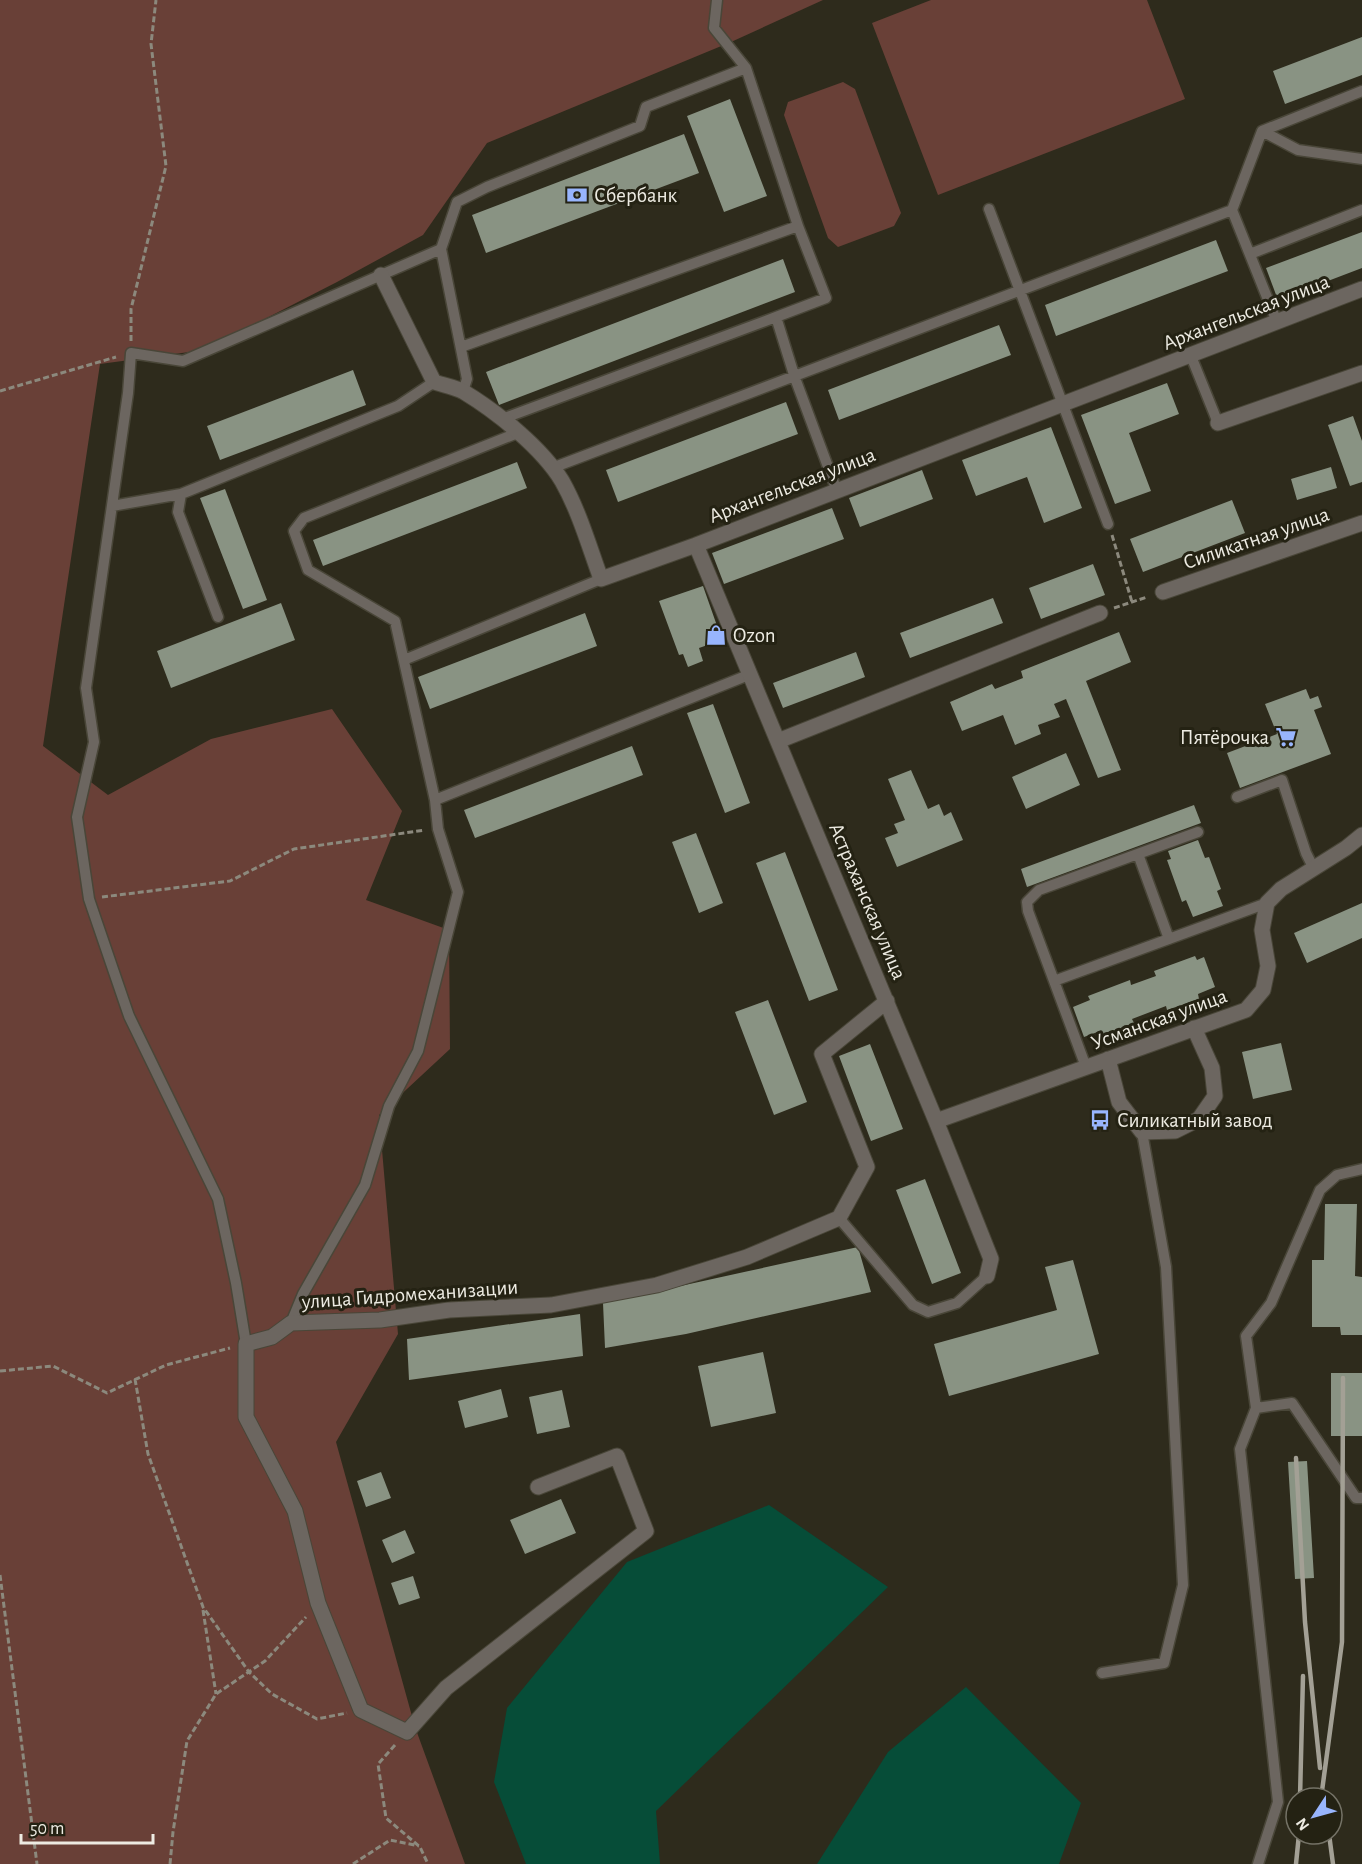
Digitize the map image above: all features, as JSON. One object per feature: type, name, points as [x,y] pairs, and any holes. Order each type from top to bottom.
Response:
[{"type":"street","points":[[381,275],[434,382],[463,392],[520,432],[561,480],[577,514],[601,579]]},
{"type":"street","name":"Архангельская улица","points":[[601,579],[696,545],[1362,289]]},
{"type":"street","points":[[1218,423],[1362,373]]},
{"type":"street","name":"Силикатная улица","points":[[1164,592],[1362,522]]},
{"type":"street","name":"Астраханская улица","points":[[696,545],[887,1001],[991,1259],[987,1276]]},
{"type":"street","points":[[778,741],[1101,613]]},
{"type":"street","points":[[1267,903],[1281,889],[1346,848],[1362,835]]},
{"type":"street","name":"Усманская улица","points":[[936,1121],[1246,1010],[1263,990],[1268,966],[1262,930],[1267,903]]},
{"type":"street","points":[[839,1218],[867,1167],[822,1054],[887,1001]]},
{"type":"street","points":[[1108,1059],[1119,1102],[1142,1132],[1175,1131],[1199,1119],[1215,1096],[1212,1068],[1194,1028]]},
{"type":"street","name":"улица Гидромеханизации","points":[[246,1344],[272,1336],[291,1323],[380,1320],[449,1310],[551,1305],[668,1281],[747,1257],[839,1218]]},
{"type":"street","points":[[246,1344],[246,1417],[296,1511],[318,1604],[361,1710],[407,1732],[446,1688],[646,1531],[617,1456],[538,1487]]},
{"type":"lane","points":[[502,419],[826,298],[798,226],[746,68],[714,28],[717,0]]},
{"type":"lane","points":[[463,392],[467,379],[441,249],[457,202],[487,187],[640,126],[646,107],[746,68]]},
{"type":"lane","points":[[1277,322],[1232,210],[1262,131],[1362,91]]},
{"type":"lane","points":[[1262,131],[1298,150],[1362,159]]},
{"type":"lane","points":[[989,209],[1108,524]]},
{"type":"lane","points":[[552,468],[1232,210]]},
{"type":"lane","points":[[1250,254],[1362,210]]},
{"type":"lane","points":[[461,347],[798,226]]},
{"type":"lane","points":[[246,1344],[218,1199],[129,1016],[89,899],[77,818],[94,742],[86,688],[128,393],[131,353],[183,361],[441,249]]},
{"type":"lane","points":[[776,317],[794,376],[837,491]]},
{"type":"lane","points":[[1191,356],[1218,423]]},
{"type":"lane","points":[[112,506],[181,494],[398,406],[434,382]]},
{"type":"lane","points":[[291,1323],[303,1293],[365,1185],[389,1106],[418,1051],[458,892],[438,829],[435,800],[395,621],[308,570],[294,531],[304,518],[520,432]]},
{"type":"lane","points":[[181,494],[178,512],[218,617]]},
{"type":"lane","points":[[404,660],[601,579]]},
{"type":"lane","points":[[435,800],[751,674]]},
{"type":"lane","points":[[1237,797],[1282,780],[1306,852],[1314,868]]},
{"type":"lane","points":[[1086,1067],[1028,911],[1027,902],[1040,890],[1198,832]]},
{"type":"lane","points":[[1138,854],[1169,939]]},
{"type":"lane","points":[[1054,981],[1267,903]]},
{"type":"lane","points":[[1102,1672],[1164,1663],[1183,1585],[1166,1267],[1142,1132]]},
{"type":"lane","points":[[1258,1864],[1278,1802],[1240,1449],[1256,1408],[1246,1336],[1271,1303],[1320,1190],[1337,1175],[1362,1169]]},
{"type":"lane","points":[[839,1218],[913,1305],[928,1312],[957,1303],[987,1276]]},
{"type":"lane","points":[[1256,1408],[1292,1403],[1356,1497],[1362,1498]]},
{"type":"path","points":[[0,391],[131,353],[130,309],[166,166],[151,44],[156,0]]},
{"type":"path","points":[[1108,524],[1132,602]]},
{"type":"path","points":[[1101,613],[1164,592]]},
{"type":"path","points":[[89,899],[230,881],[294,849],[438,829]]},
{"type":"path","points":[[0,1371],[53,1366],[107,1393],[166,1365],[246,1344]]},
{"type":"path","points":[[135,1380],[148,1454],[203,1607],[216,1694]]},
{"type":"path","points":[[0,1575],[37,1864]]},
{"type":"path","points":[[171,1864],[173,1832],[187,1741],[216,1694],[265,1661],[318,1604]]},
{"type":"path","points":[[203,1607],[249,1672],[272,1694],[317,1719],[361,1710]]},
{"type":"path","points":[[407,1732],[378,1764],[386,1818],[420,1847],[428,1864]]},
{"type":"path","points":[[353,1864],[390,1840],[420,1847]]},
{"type":"shaded area","points":[[0,0],[823,0],[731,42],[487,143],[423,235],[204,350],[100,364],[43,746],[108,795],[211,739],[332,709],[402,811],[366,900],[449,930],[450,1049],[379,1115],[398,1334],[336,1442],[415,1727],[465,1864],[0,1864]]},
{"type":"shaded area","points":[[931,0],[1147,0],[1185,99],[938,195],[872,23]]},
{"type":"shaded area","points":[[843,82],[855,89],[901,213],[894,226],[838,247],[828,238],[784,115],[788,102]]},
{"type":"shaded area","points":[[769,1505],[888,1587],[656,1811],[660,1864],[526,1864],[494,1782],[507,1708],[627,1562]]},
{"type":"shaded area","points":[[966,1687],[1081,1803],[1059,1864],[817,1864],[888,1752]]},
{"type":"building","points":[[1362,37],[1362,75],[1285,104],[1273,71]]},
{"type":"building","points":[[730,99],[767,196],[724,212],[687,116]]},
{"type":"building","points":[[684,134],[699,173],[486,253],[472,215]]},
{"type":"building","points":[[1362,232],[1362,268],[1278,300],[1266,268]]},
{"type":"building","points":[[1216,240],[1228,271],[1056,336],[1045,305]]},
{"type":"building","points":[[783,259],[795,292],[499,405],[486,372]]},
{"type":"building","points":[[999,325],[1011,355],[839,420],[828,390]]},
{"type":"building","points":[[353,370],[366,405],[220,460],[207,426]]},
{"type":"building","points":[[1167,383],[1179,414],[1129,433],[1151,491],[1115,504],[1081,415]]},
{"type":"building","points":[[786,402],[798,434],[618,502],[606,470]]},
{"type":"building","points":[[1353,416],[1362,441],[1362,482],[1350,486],[1328,425]]},
{"type":"building","points":[[1051,427],[1082,508],[1044,523],[1027,477],[976,496],[962,460]]},
{"type":"building","points":[[517,462],[527,488],[323,566],[313,540]]},
{"type":"building","points":[[1331,467],[1337,488],[1297,500],[1291,479]]},
{"type":"building","points":[[922,470],[933,499],[860,527],[849,498]]},
{"type":"building","points":[[225,489],[267,600],[243,609],[200,498]]},
{"type":"building","points":[[1232,500],[1245,533],[1143,572],[1130,539]]},
{"type":"building","points":[[832,508],[844,539],[724,584],[712,553]]},
{"type":"building","points":[[1093,564],[1105,595],[1041,619],[1029,588]]},
{"type":"building","points":[[703,586],[722,640],[699,648],[703,661],[688,667],[683,654],[679,655],[659,601]]},
{"type":"building","points":[[993,598],[1003,623],[910,658],[900,633]]},
{"type":"building","points":[[281,603],[295,640],[171,688],[157,651]]},
{"type":"building","points":[[585,613],[597,646],[430,709],[418,677]]},
{"type":"building","points":[[1119,632],[1131,662],[1086,681],[1121,770],[1098,778],[1066,699],[1054,704],[1060,717],[1038,725],[1041,734],[1015,745],[1003,715],[962,731],[950,702],[992,684],[995,689],[1023,678],[1021,671]]},
{"type":"building","points":[[856,652],[865,677],[783,708],[773,683]]},
{"type":"building","points":[[1306,689],[1310,699],[1318,696],[1322,707],[1314,710],[1331,754],[1240,788],[1227,753],[1277,734],[1265,704]]},
{"type":"building","points":[[713,704],[750,803],[725,813],[687,713]]},
{"type":"building","points":[[632,746],[643,775],[475,838],[464,810]]},
{"type":"building","points":[[1066,753],[1080,785],[1026,809],[1012,777]]},
{"type":"building","points":[[911,770],[928,809],[939,804],[944,816],[951,812],[963,840],[897,867],[885,838],[898,833],[894,824],[905,820],[888,779]]},
{"type":"building","points":[[1194,805],[1201,823],[1027,887],[1021,869]]},
{"type":"building","points":[[696,833],[723,903],[699,913],[672,842]]},
{"type":"building","points":[[1198,840],[1205,858],[1209,857],[1221,889],[1217,891],[1223,906],[1193,917],[1186,900],[1182,902],[1167,860],[1171,859],[1168,851]]},
{"type":"building","points":[[785,852],[838,990],[809,1001],[756,863]]},
{"type":"building","points":[[1362,903],[1362,938],[1307,963],[1294,933]]},
{"type":"building","points":[[1195,956],[1197,960],[1204,957],[1215,987],[1198,994],[1199,999],[1167,1010],[1166,1006],[1132,1019],[1134,1023],[1102,1035],[1100,1031],[1084,1037],[1073,1007],[1090,1000],[1088,996],[1130,980],[1131,985],[1156,976],[1154,971]]},
{"type":"building","points":[[768,1000],[807,1102],[774,1115],[735,1012]]},
{"type":"building","points":[[1281,1043],[1292,1090],[1253,1099],[1242,1052]]},
{"type":"building","points":[[870,1044],[903,1129],[871,1141],[839,1056]]},
{"type":"building","points":[[925,1179],[961,1273],[932,1284],[896,1190]]},
{"type":"building","points":[[1325,1204],[1357,1204],[1355,1276],[1362,1277],[1362,1335],[1341,1335],[1340,1327],[1312,1327],[1312,1260],[1324,1260]]},
{"type":"building","points":[[858,1247],[871,1292],[686,1334],[605,1348],[603,1303]]},
{"type":"building","points":[[1073,1260],[1099,1354],[949,1396],[934,1344],[1057,1310],[1045,1267]]},
{"type":"building","points":[[580,1314],[583,1356],[409,1380],[407,1339]]},
{"type":"building","points":[[763,1352],[776,1413],[711,1427],[698,1366]]},
{"type":"building","points":[[1331,1373],[1362,1373],[1362,1436],[1331,1436]]},
{"type":"building","points":[[501,1389],[508,1417],[465,1428],[458,1401]]},
{"type":"building","points":[[562,1390],[570,1427],[537,1434],[529,1397]]},
{"type":"building","points":[[1307,1461],[1314,1578],[1295,1579],[1288,1462]]},
{"type":"building","points":[[381,1472],[391,1498],[366,1507],[357,1481]]},
{"type":"building","points":[[561,1499],[576,1533],[525,1554],[510,1520]]},
{"type":"building","points":[[405,1530],[415,1553],[392,1563],[382,1540]]},
{"type":"building","points":[[413,1576],[420,1598],[399,1605],[391,1583]]},
{"type":"railway","points":[[1323,1786],[1342,1642],[1343,1378]]},
{"type":"railway","points":[[1296,1458],[1305,1622],[1320,1768]]},
{"type":"railway","points":[[1300,1786],[1303,1676]]},
{"type":"railway","points":[[1296,1864],[1298,1846]]},
{"type":"railway","points":[[1331,1846],[1333,1864]]},
{"type":"place","name":"Сбербанк","points":[[577,195]]},
{"type":"place","name":"Ozon","points":[[716,635]]},
{"type":"place","name":"Пятёрочка","points":[[1286,737]]},
{"type":"place","name":"Силикатный завод","points":[[1100,1120]]}]
